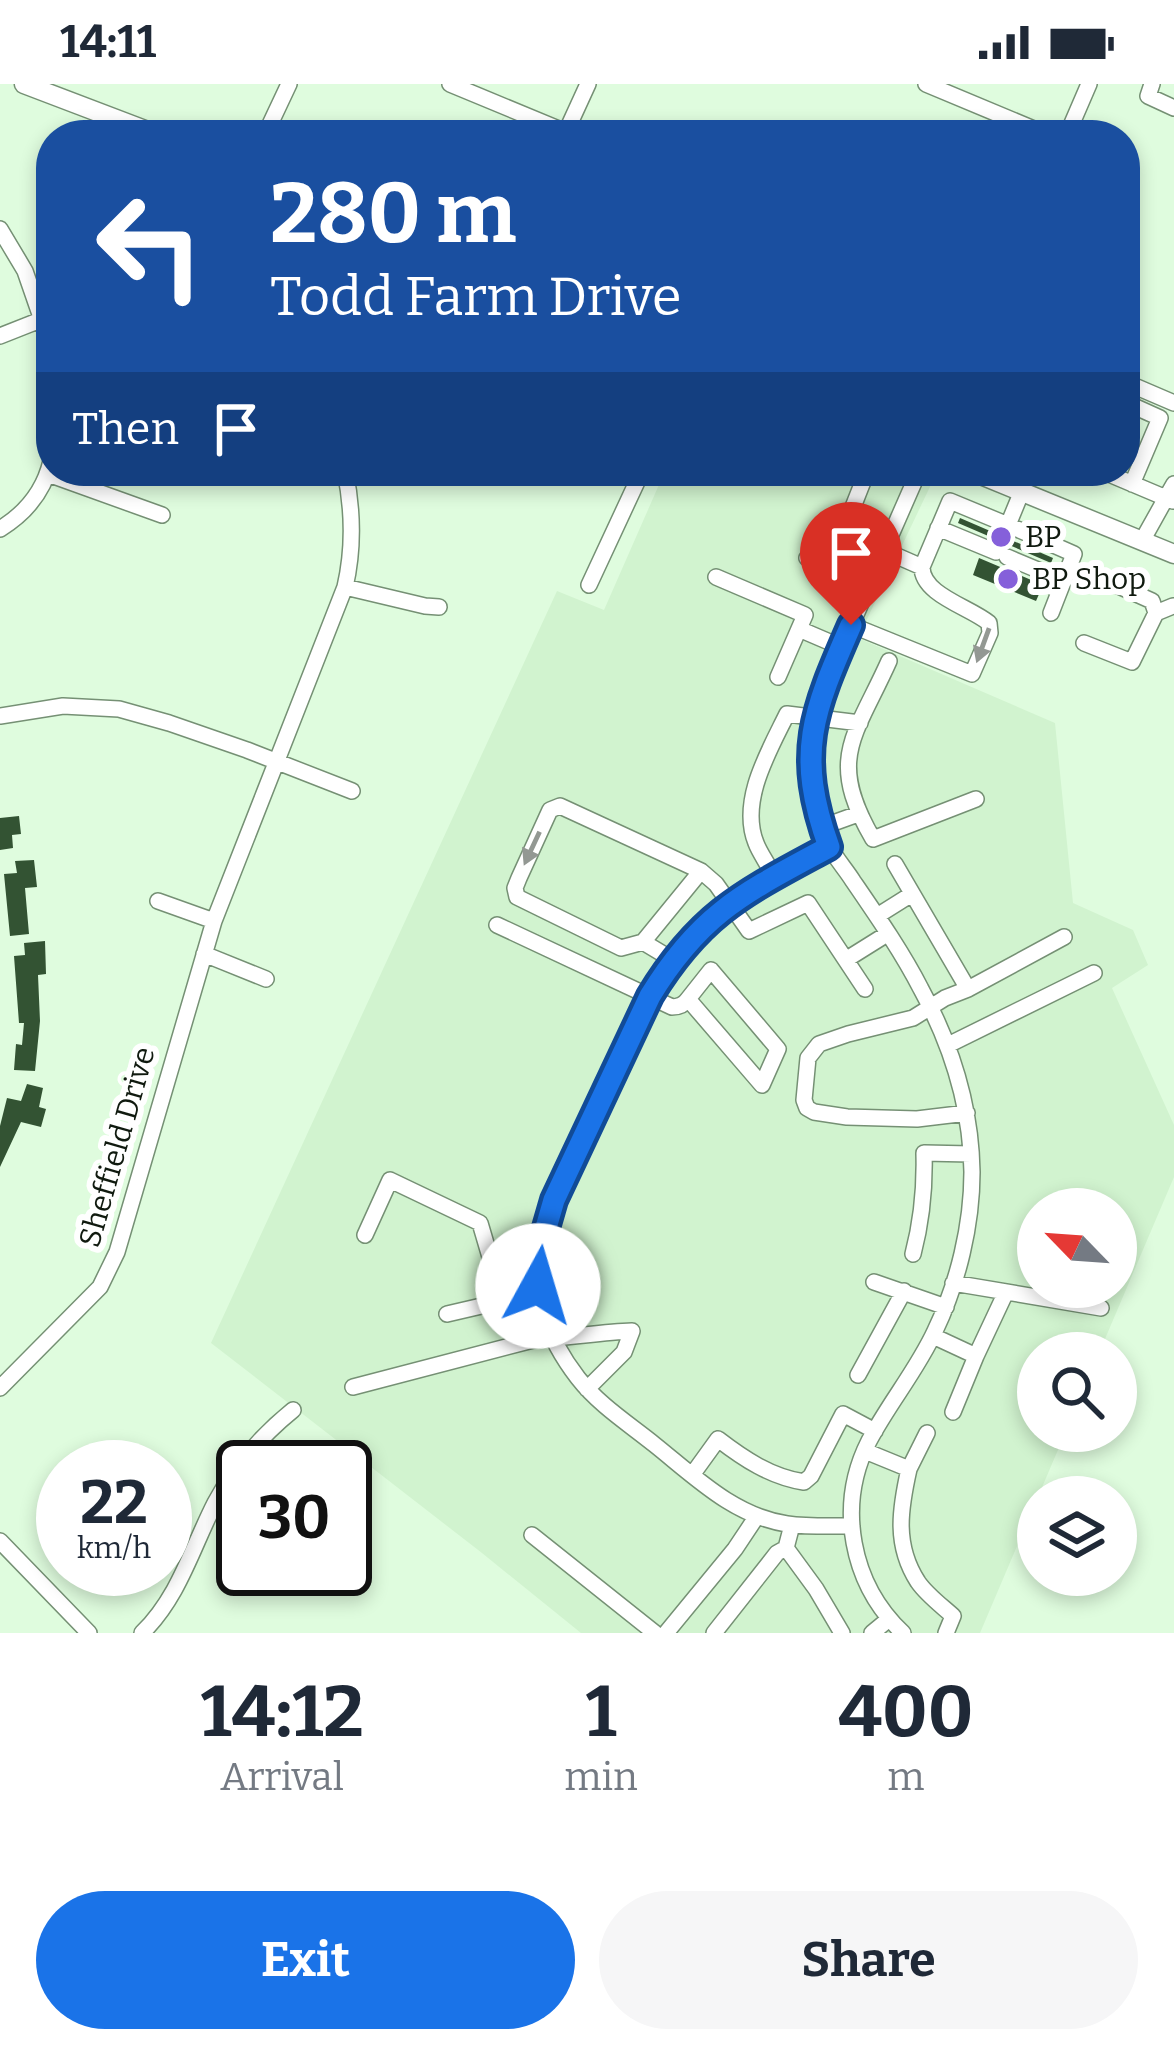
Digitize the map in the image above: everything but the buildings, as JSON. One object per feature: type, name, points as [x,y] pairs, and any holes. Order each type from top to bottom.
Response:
[{"type":"main road","points":[[24,84],[121,120]]},
{"type":"main road","points":[[1020,486],[1174,554]]},
{"type":"street","points":[[272,120],[289,84]]},
{"type":"street","points":[[450,84],[536,120]]},
{"type":"street","points":[[574,120],[588,84]]},
{"type":"street","points":[[926,84],[1012,120]]},
{"type":"street","points":[[1073,120],[1089,84]]},
{"type":"street","points":[[1152,84],[1148,96],[1174,108]]},
{"type":"street","points":[[0,229],[36,293]]},
{"type":"street","points":[[0,336],[36,321]]},
{"type":"street","points":[[1140,388],[1174,403]]},
{"type":"street","points":[[1140,409],[1160,418],[1140,465]]},
{"type":"street","points":[[0,529],[33,500],[40,486]]},
{"type":"street","points":[[95,486],[162,514]]},
{"type":"street","name":"Sheffield Drive","points":[[0,1388],[79,1310],[109,1271],[214,921],[345,587],[352,544],[347,486]]},
{"type":"street","points":[[590,585],[635,486]]},
{"type":"street","points":[[829,568],[861,486]]},
{"type":"street","points":[[903,1633],[862,1576],[854,1550],[851,1500],[874,1431],[946,1307],[968,1216],[968,1113],[930,1007],[877,916],[829,847],[811,772],[814,716],[912,486]]},
{"type":"street","points":[[1008,526],[1011,486]]},
{"type":"street","points":[[1140,486],[1171,494],[1142,541]]},
{"type":"street","points":[[851,625],[972,674],[990,633],[989,623],[930,587],[922,577],[950,501],[1074,554],[1052,613]]},
{"type":"street","points":[[938,528],[1064,581]]},
{"type":"street","points":[[884,550],[922,567]]},
{"type":"street","points":[[807,558],[868,585]]},
{"type":"street","points":[[716,577],[805,615],[778,677]]},
{"type":"street","points":[[1103,579],[1152,601],[1156,613]]},
{"type":"street","points":[[345,587],[439,607]]},
{"type":"street","points":[[1084,643],[1132,662],[1156,613],[1174,605]]},
{"type":"street","points":[[799,628],[841,647]]},
{"type":"street","points":[[889,661],[847,762],[858,814],[873,839],[976,799]]},
{"type":"street","points":[[0,716],[63,706],[119,710],[170,723],[352,791]]},
{"type":"street","points":[[774,877],[756,843],[751,810],[764,762],[787,714],[860,723]]},
{"type":"street","points":[[701,871],[643,942],[621,948],[517,897],[515,888],[550,810],[560,806],[701,871],[716,884],[749,932],[808,903],[865,988]]},
{"type":"street","points":[[822,827],[858,814]]},
{"type":"street","points":[[829,847],[729,904],[703,925],[674,960],[650,996],[546,1222],[538,1273],[540,1297],[554,1339],[587,1389],[718,1496],[757,1516],[792,1525],[852,1526]]},
{"type":"street","points":[[895,864],[968,989]]},
{"type":"street","points":[[877,916],[912,894]]},
{"type":"street","points":[[158,902],[214,921]]},
{"type":"street","points":[[497,925],[672,1007],[688,999],[711,970],[778,1048],[762,1085],[688,999]]},
{"type":"street","points":[[847,959],[887,934]]},
{"type":"street","points":[[968,1113],[917,1120],[814,1112],[804,1100],[808,1058],[819,1044],[913,1018],[1064,937]]},
{"type":"street","points":[[643,942],[674,960]]},
{"type":"street","points":[[204,954],[266,979]]},
{"type":"street","points":[[947,1045],[1094,973]]},
{"type":"street","points":[[913,1254],[921,1223],[924,1153],[971,1154]]},
{"type":"street","points":[[364,1235],[390,1180],[462,1214],[480,1223],[503,1301]]},
{"type":"street","points":[[874,1282],[946,1307]]},
{"type":"street","points":[[953,1283],[1017,1294]]},
{"type":"street","points":[[858,1375],[904,1292]]},
{"type":"street","points":[[953,1412],[1006,1292]]},
{"type":"street","points":[[447,1314],[540,1297]]},
{"type":"street","points":[[352,1387],[537,1339],[632,1331],[624,1352],[587,1389]]},
{"type":"street","points":[[933,1336],[976,1356]]},
{"type":"street","points":[[263,1440],[292,1410]]},
{"type":"street","points":[[692,1474],[718,1438],[783,1478],[804,1482],[843,1414],[874,1431]]},
{"type":"street","points":[[927,1433],[909,1469],[899,1511],[905,1555],[920,1585],[953,1616],[946,1633]]},
{"type":"street","points":[[865,1450],[909,1469]]},
{"type":"street","points":[[142,1633],[172,1595],[216,1501]]},
{"type":"street","points":[[667,1633],[757,1516]]},
{"type":"street","points":[[714,1633],[777,1553],[786,1548],[792,1525]]},
{"type":"street","points":[[532,1535],[655,1633]]},
{"type":"street","points":[[0,1541],[89,1633]]},
{"type":"street","points":[[786,1548],[842,1633]]},
{"type":"street","points":[[0,1571],[16,1557]]},
{"type":"street","points":[[872,1633],[889,1619]]},
{"type":"shaded area","points":[[658,486],[930,486],[858,638],[1055,723],[1073,903],[1133,930],[1148,965],[1112,988],[1174,1125],[1174,1177],[1137,1264],[1137,1188],[1017,1188],[1017,1308],[1118,1308],[1108,1332],[1017,1332],[1017,1452],[1057,1452],[1047,1476],[1017,1476],[1017,1546],[980,1633],[581,1633],[372,1468],[372,1440],[336,1440],[211,1343],[557,591],[604,610]]},
{"type":"place","name":"BP","points":[[1001,537]]},
{"type":"place","name":"BP Shop","points":[[1008,579]]},
{"type":"route","points":[[538,1286],[541,1245],[554,1200],[666,970],[703,925],[729,904],[829,847],[814,795],[811,744],[814,716],[851,625]]}]
